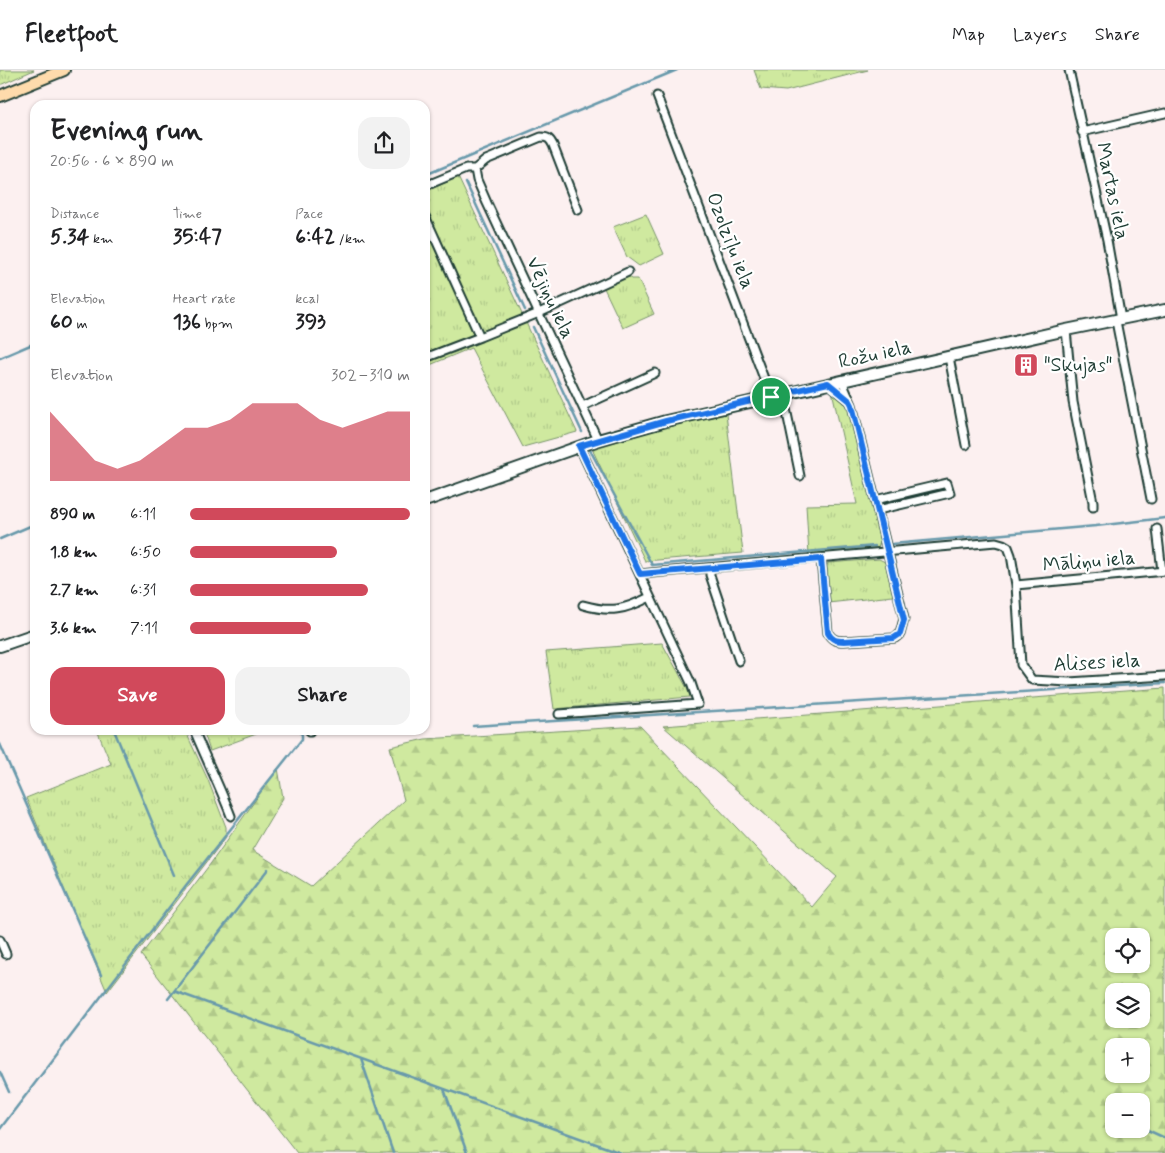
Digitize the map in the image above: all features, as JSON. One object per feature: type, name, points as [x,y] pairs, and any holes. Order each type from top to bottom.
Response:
[{"type":"main road","points":[[0,96],[64,70]]},
{"type":"street","name":"Martas iela","points":[[1068,70],[1107,240],[1118,320],[1151,499]]},
{"type":"street","name":"Ozolzīļu iela","points":[[657,96],[771,397]]},
{"type":"street","points":[[1082,132],[1165,113]]},
{"type":"street","points":[[430,184],[466,169],[475,169],[486,160],[541,137],[546,137],[553,145],[578,210]]},
{"type":"street","name":"Vējiņu iela","points":[[475,169],[477,180],[598,440]]},
{"type":"street","points":[[430,227],[480,337]]},
{"type":"street","points":[[430,356],[539,313],[628,272]]},
{"type":"street","name":"Rožu iela","points":[[430,499],[579,446],[666,421],[1066,330],[1165,310]]},
{"type":"street","points":[[1066,330],[1072,402],[1093,507]]},
{"type":"street","points":[[949,357],[966,445]]},
{"type":"street","points":[[583,406],[655,373]]},
{"type":"street","points":[[821,559],[828,633],[830,637],[836,641],[844,641],[894,638],[900,634],[904,620],[878,510],[843,380]]},
{"type":"street","points":[[828,383],[850,401]]},
{"type":"street","points":[[783,394],[800,476]]},
{"type":"street","points":[[559,714],[698,704],[691,683],[579,446]]},
{"type":"street","points":[[875,500],[947,483],[950,493],[878,510]]},
{"type":"street","points":[[1156,529],[1164,571]]},
{"type":"street","points":[[640,574],[996,542],[1008,547],[1016,585]]},
{"type":"street","points":[[710,568],[710,575],[739,661]]},
{"type":"street","name":"Māliņu iela","points":[[1016,585],[1164,571]]},
{"type":"street","name":"Alises iela","points":[[1016,585],[1021,665],[1032,680],[1069,682],[1165,676]]},
{"type":"street","points":[[583,605],[594,608],[622,610],[650,597]]},
{"type":"street","points":[[0,646],[30,636]]},
{"type":"street","points":[[196,735],[232,816]]},
{"type":"street","points":[[0,940],[6,954]]},
{"type":"green space","points":[[0,70],[34,70],[0,85]]},
{"type":"green space","points":[[754,70],[868,70],[786,91],[761,89]]},
{"type":"green space","points":[[458,177],[577,432],[523,447],[471,348],[430,365],[430,190]]},
{"type":"green space","points":[[646,214],[664,254],[639,266],[627,257],[613,227]]},
{"type":"green space","points":[[628,276],[632,279],[638,279],[654,314],[623,328],[604,288]]},
{"type":"green space","points":[[835,390],[848,407],[880,542],[878,548],[809,555],[806,505],[857,504],[832,391]]},
{"type":"green space","points":[[726,414],[743,553],[645,561],[593,449],[660,428]]},
{"type":"green space","points":[[879,559],[885,562],[893,596],[828,603],[825,569],[828,563]]},
{"type":"green space","points":[[662,643],[690,697],[554,709],[546,652]]},
{"type":"green space","points":[[1165,688],[1165,1153],[297,1153],[141,955],[211,863],[278,768],[283,798],[252,850],[311,886],[404,800],[390,747],[425,739],[640,726],[812,907],[837,877],[663,726]]},
{"type":"green space","points":[[99,735],[187,735],[208,780],[226,827],[226,837],[107,992],[26,798],[111,764]]},
{"type":"green space","points":[[205,735],[253,735],[210,751]]},
{"type":"waterway","points":[[430,173],[677,70]]},
{"type":"waterway","points":[[466,183],[525,310]]},
{"type":"waterway","points":[[533,327],[582,432]]},
{"type":"waterway","points":[[0,358],[30,345]]},
{"type":"waterway","points":[[590,450],[652,565],[875,546]]},
{"type":"waterway","points":[[892,544],[1165,518]]},
{"type":"waterway","points":[[0,539],[30,526]]},
{"type":"waterway","points":[[473,726],[1165,683]]},
{"type":"waterway","points":[[116,735],[174,875]]},
{"type":"waterway","points":[[0,1129],[187,884],[302,739],[302,735]]},
{"type":"waterway","points":[[0,744],[101,975]]},
{"type":"waterway","points":[[168,999],[268,869]]},
{"type":"waterway","points":[[174,991],[621,1153]]},
{"type":"waterway","points":[[361,1059],[393,1153]]},
{"type":"waterway","points":[[0,1072],[9,1092]]},
{"type":"waterway","points":[[444,1089],[467,1153]]},
{"type":"waterway","points":[[1150,1131],[1165,1138]]},
{"type":"place","name":"\"Skujas\"","points":[[1026,365]]},
{"type":"route","points":[[828,383],[850,401],[904,620],[900,634],[894,638],[836,641],[830,637],[828,633],[821,559],[640,574],[579,446],[666,421],[771,397],[828,383]]}]
